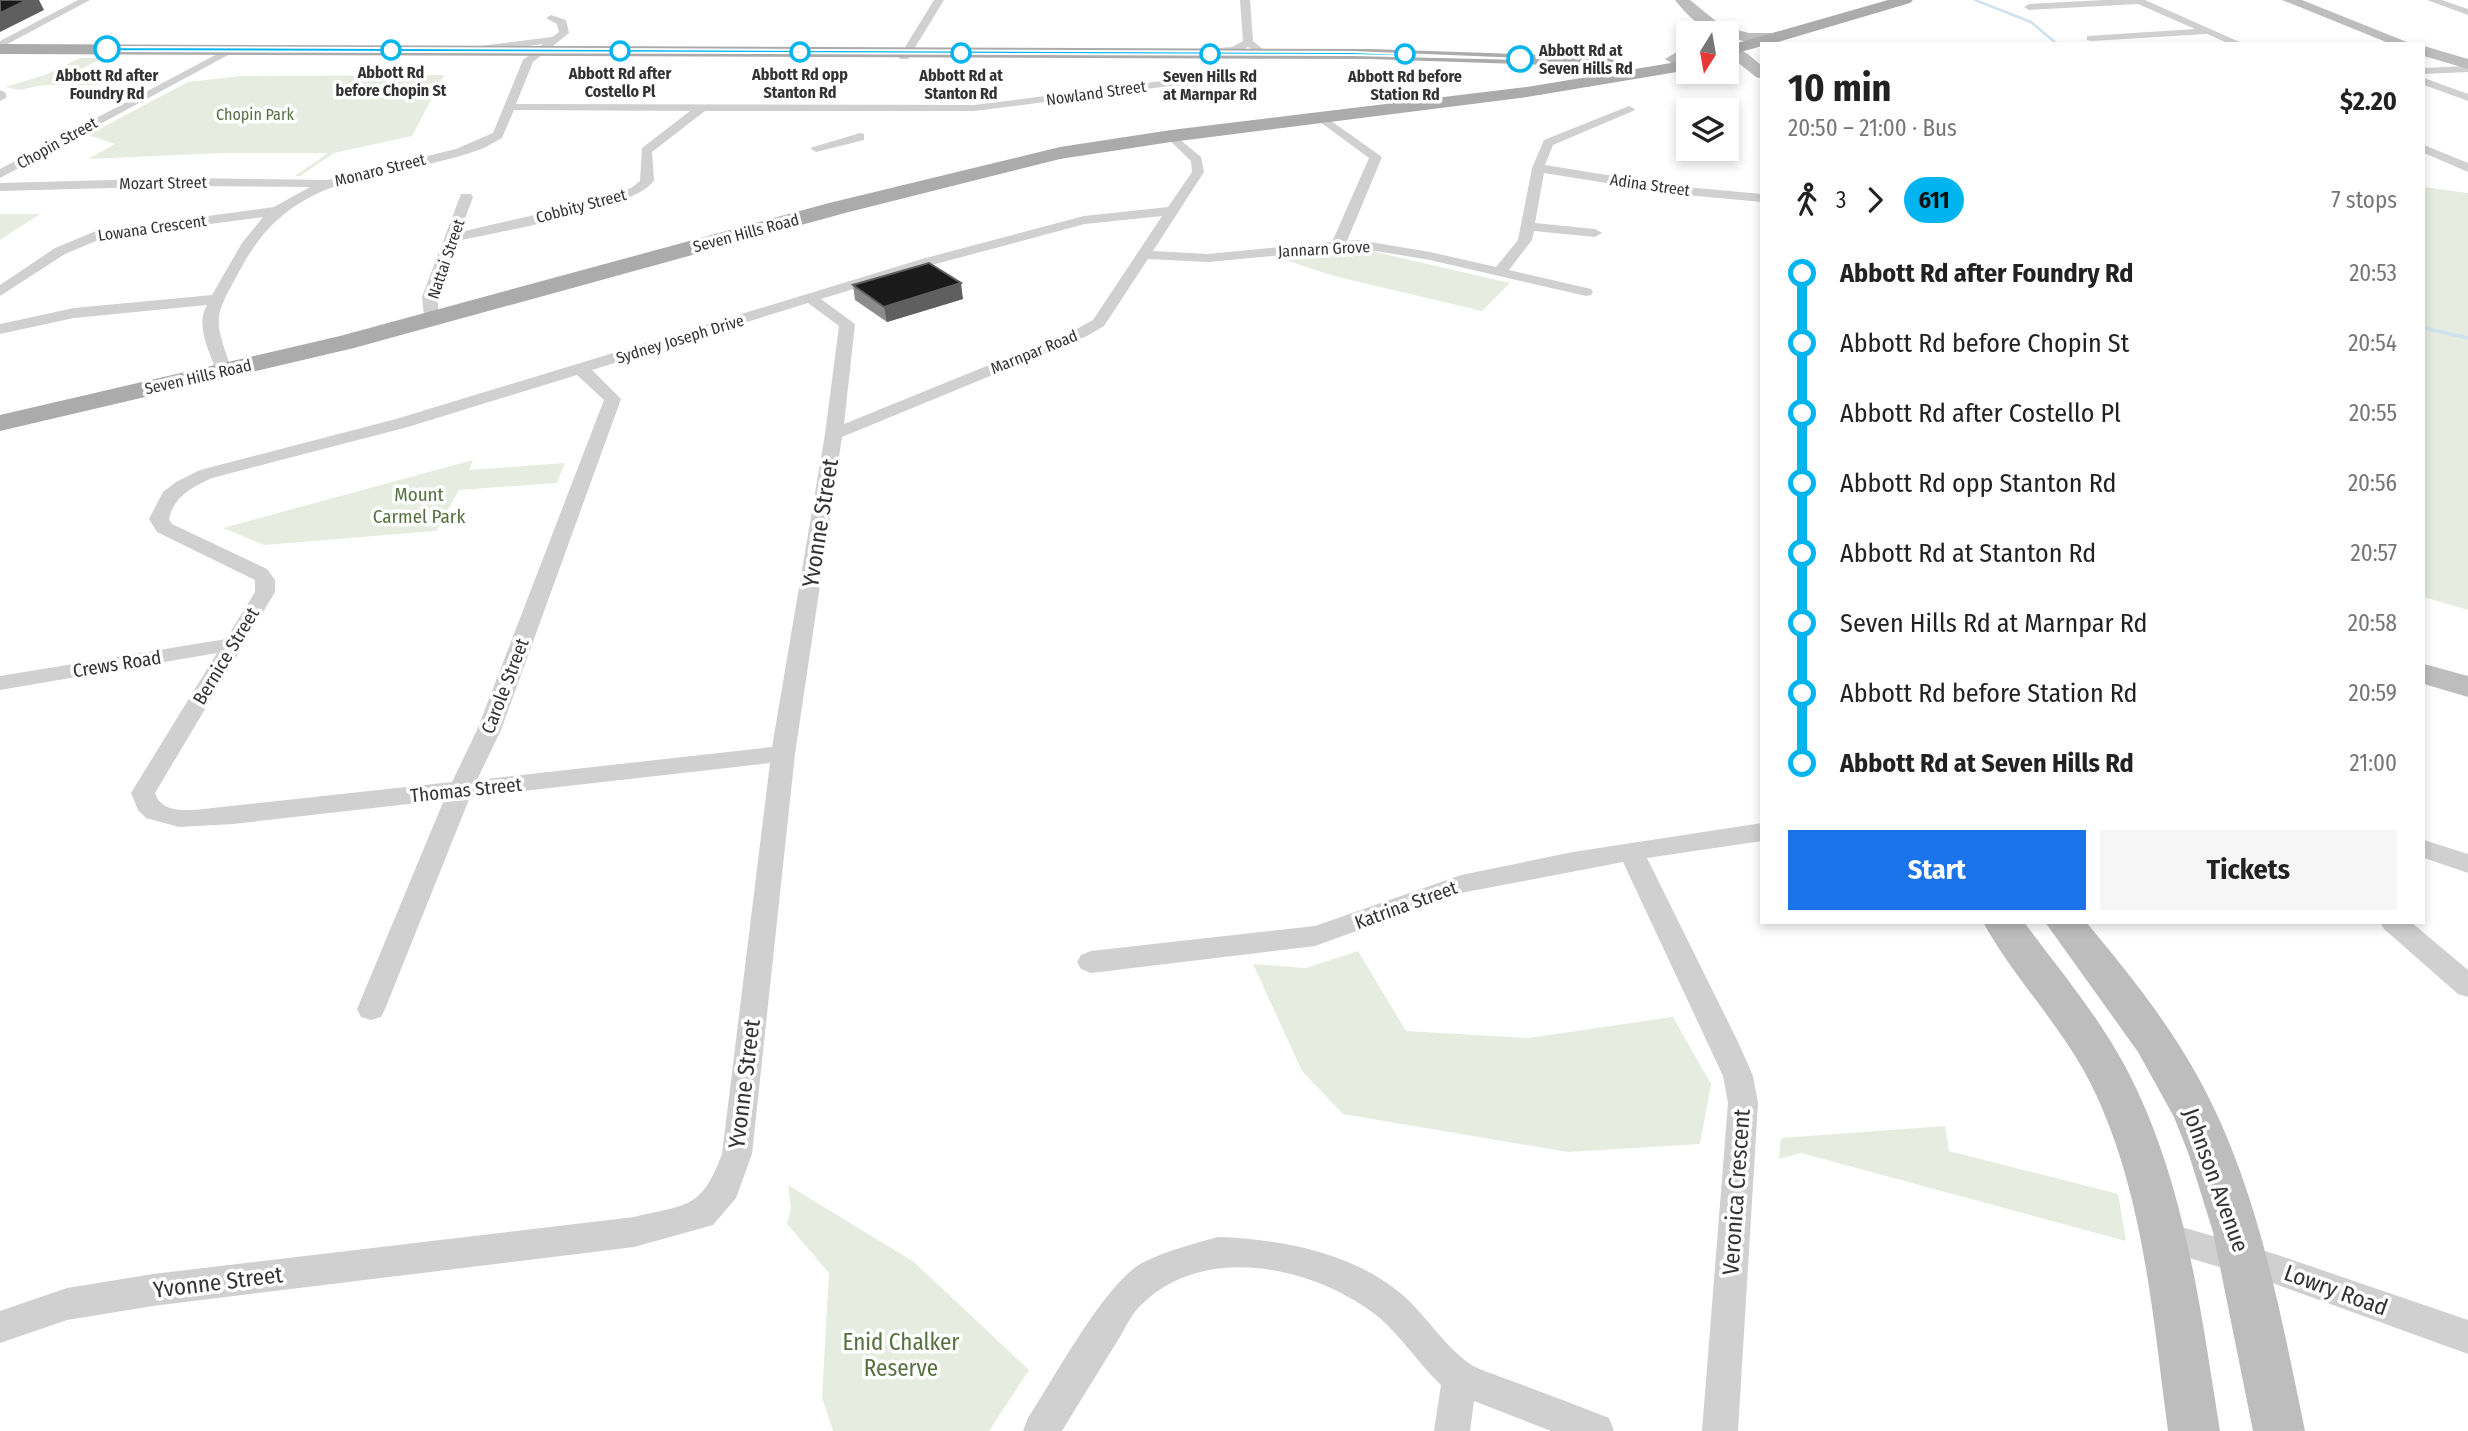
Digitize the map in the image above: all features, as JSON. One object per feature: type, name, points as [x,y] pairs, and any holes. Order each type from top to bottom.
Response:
[{"type":"main road","points":[[1682,0],[1704,21]]},
{"type":"main road","points":[[2289,0],[2400,42]]},
{"type":"main road","points":[[1740,40],[1742,38],[1783,41],[1912,2]]},
{"type":"main road","points":[[1740,47],[1760,44]]},
{"type":"main road","points":[[0,47],[536,54]]},
{"type":"main road","points":[[2425,51],[2468,66]]},
{"type":"main road","points":[[1740,54],[1760,73]]},
{"type":"main road","points":[[0,55],[905,55],[1357,58],[1571,63],[1676,59]]},
{"type":"main road","points":[[905,55],[1417,55],[1571,63]]},
{"type":"main road","name":"Seven Hills Road","points":[[0,423],[430,321],[883,196],[1060,153],[1171,136],[1502,95],[1634,72],[1676,62]]},
{"type":"main road","points":[[1571,63],[1574,73],[1585,76],[1634,72]]},
{"type":"main road","name":"Seven Hills Road","points":[[1502,95],[1550,82],[1571,63]]},
{"type":"main road","points":[[2425,674],[2468,687]]},
{"type":"main road","points":[[2003,924],[2095,1053],[2111,1081],[2138,1147],[2161,1236],[2194,1431]]},
{"type":"main road","name":"Johnson Avenue","points":[[2066,924],[2108,976],[2196,1115],[2225,1189],[2245,1259],[2279,1431]]},
{"type":"street","points":[[0,47],[85,0]]},
{"type":"street","points":[[905,55],[939,0]]},
{"type":"street","points":[[1245,0],[1248,42]]},
{"type":"street","points":[[2432,0],[2468,12]]},
{"type":"street","points":[[2029,7],[2138,1],[2234,42]]},
{"type":"street","points":[[536,54],[565,33],[562,22],[551,18]]},
{"type":"street","points":[[2091,38],[2208,31]]},
{"type":"street","points":[[467,51],[559,38]]},
{"type":"street","points":[[1248,42],[1260,50],[1283,54]]},
{"type":"street","points":[[1164,54],[1234,50],[1248,42]]},
{"type":"street","name":"Chopin Street","points":[[0,174],[225,54]]},
{"type":"street","name":"Monaro Street","points":[[224,371],[209,327],[210,312],[260,226],[277,211],[326,183],[361,172],[488,143],[498,135],[528,60],[536,54]]},
{"type":"street","points":[[2425,71],[2468,66]]},
{"type":"street","name":"Nowland Street","points":[[510,107],[701,108],[848,126],[953,105],[999,107],[1170,83],[1240,81]]},
{"type":"street","points":[[2425,81],[2468,98]]},
{"type":"street","name":"Cobbity Street","points":[[454,237],[609,201],[641,188],[649,176],[646,151],[701,108]]},
{"type":"street","points":[[1586,292],[1500,272],[1520,250],[1529,226],[1538,168],[1548,143],[1554,138],[1629,109]]},
{"type":"street","points":[[1320,117],[1376,157],[1338,245]]},
{"type":"street","points":[[816,148],[848,126],[860,137]]},
{"type":"street","name":"Marnpar Road","points":[[834,434],[1099,323],[1198,172],[1197,160],[1171,136]]},
{"type":"street","points":[[2425,149],[2468,168]]},
{"type":"street","name":"Adina Street","points":[[1538,168],[1675,190],[1760,198]]},
{"type":"street","name":"Mozart Street","points":[[0,187],[187,182],[326,183]]},
{"type":"street","name":"Nattai Street","points":[[430,321],[430,297],[454,237],[466,197]]},
{"type":"street","name":"Lowana Crescent","points":[[0,292],[56,251],[92,237],[277,211]]},
{"type":"street","name":"Sydney Joseph Drive","points":[[191,481],[582,370],[927,262],[1084,220],[1171,211]]},
{"type":"street","points":[[1529,226],[1595,233]]},
{"type":"street","name":"Jannarn Grove","points":[[1146,255],[1208,258],[1338,245],[1379,246],[1500,272]]},
{"type":"street","points":[[0,329],[75,313],[217,299]]},
{"type":"street","name":"Yvonne Street","points":[[0,1327],[67,1304],[153,1290],[634,1232],[702,1215],[725,1188],[737,1154],[783,754],[834,434],[847,324],[811,299]]},
{"type":"street","name":"Carole Street","points":[[371,1009],[460,791],[489,730],[612,399],[582,370]]},
{"type":"street","name":"Bernice Street","points":[[150,811],[144,803],[143,793],[265,592],[265,580],[250,566],[164,528],[159,519],[163,503],[191,481]]},
{"type":"street","name":"Crews Road","points":[[0,683],[234,644]]},
{"type":"street","name":"Thomas Street","points":[[150,811],[162,816],[207,817],[783,754]]},
{"type":"street","name":"Katrina Street","points":[[1091,962],[1315,936],[1460,884],[1631,852],[1760,832]]},
{"type":"street","points":[[2425,849],[2468,864]]},
{"type":"street","name":"Veronica Crescent","points":[[1631,852],[1725,1044],[1738,1076],[1743,1103],[1720,1431]]},
{"type":"street","points":[[2395,924],[2468,986]]},
{"type":"street","name":"Lowry Road","points":[[2161,1236],[2245,1259],[2468,1337]]},
{"type":"street","points":[[1041,1431],[1127,1295],[1152,1275],[1180,1263],[1218,1252],[1249,1252],[1281,1258],[1326,1270],[1360,1284],[1386,1301],[1431,1352],[1460,1378],[1596,1431]]},
{"type":"street","points":[[1452,1431],[1460,1378]]},
{"type":"green space","points":[[80,58],[103,58],[69,75],[114,76],[96,85],[43,85],[19,90],[5,87],[45,75]]},
{"type":"green space","name":"Chopin Park","points":[[444,75],[412,136],[334,153],[300,176],[295,176],[328,153],[223,153],[88,159],[115,144],[88,135],[188,82],[241,76]]},
{"type":"green space","points":[[2425,187],[2468,193],[2468,610],[2425,597]]},
{"type":"green space","points":[[0,214],[40,214],[0,240]]},
{"type":"green space","points":[[1367,250],[1510,283],[1482,311],[1334,276],[1279,258]]},
{"type":"green space","name":"Mount Carmel Park","points":[[473,460],[469,470],[565,463],[557,483],[459,490],[436,531],[264,545],[223,528]]},
{"type":"green space","points":[[1358,951],[1406,1031],[1528,1038],[1673,1017],[1711,1084],[1700,1144],[1568,1152],[1343,1114],[1302,1071],[1253,964],[1306,968]]},
{"type":"green space","points":[[1945,1126],[1949,1151],[2118,1194],[2126,1241],[1801,1153],[1779,1159],[1781,1138]]},
{"type":"green space","name":"Enid Chalker Reserve","points":[[788,1185],[914,1262],[1029,1370],[989,1431],[833,1431],[822,1397],[829,1273],[787,1224],[791,1208]]},
{"type":"building","points":[[0,0],[27,0],[0,13]]},
{"type":"building","points":[[929,263],[961,283],[884,307],[853,285]]},
{"type":"waterway","points":[[1975,0],[2031,22],[2055,42]]},
{"type":"waterway","points":[[2425,328],[2468,338]]},
{"type":"bus line","name":"611","points":[[107,49],[1352,54],[1520,59]]},
{"type":"place","name":"Abbott Rd after Foundry Rd","points":[[107,49]]},
{"type":"place","name":"Abbott Rd before Chopin St","points":[[391,50]]},
{"type":"place","name":"Abbott Rd after Costello Pl","points":[[620,51]]},
{"type":"place","name":"Abbott Rd opp Stanton Rd","points":[[800,52]]},
{"type":"place","name":"Abbott Rd at Stanton Rd","points":[[961,53]]},
{"type":"place","name":"Seven Hills Rd at Marnpar Rd","points":[[1210,54]]},
{"type":"place","name":"Abbott Rd before Station Rd","points":[[1405,54]]},
{"type":"place","name":"Abbott Rd at Seven Hills Rd","points":[[1520,59]]}]
